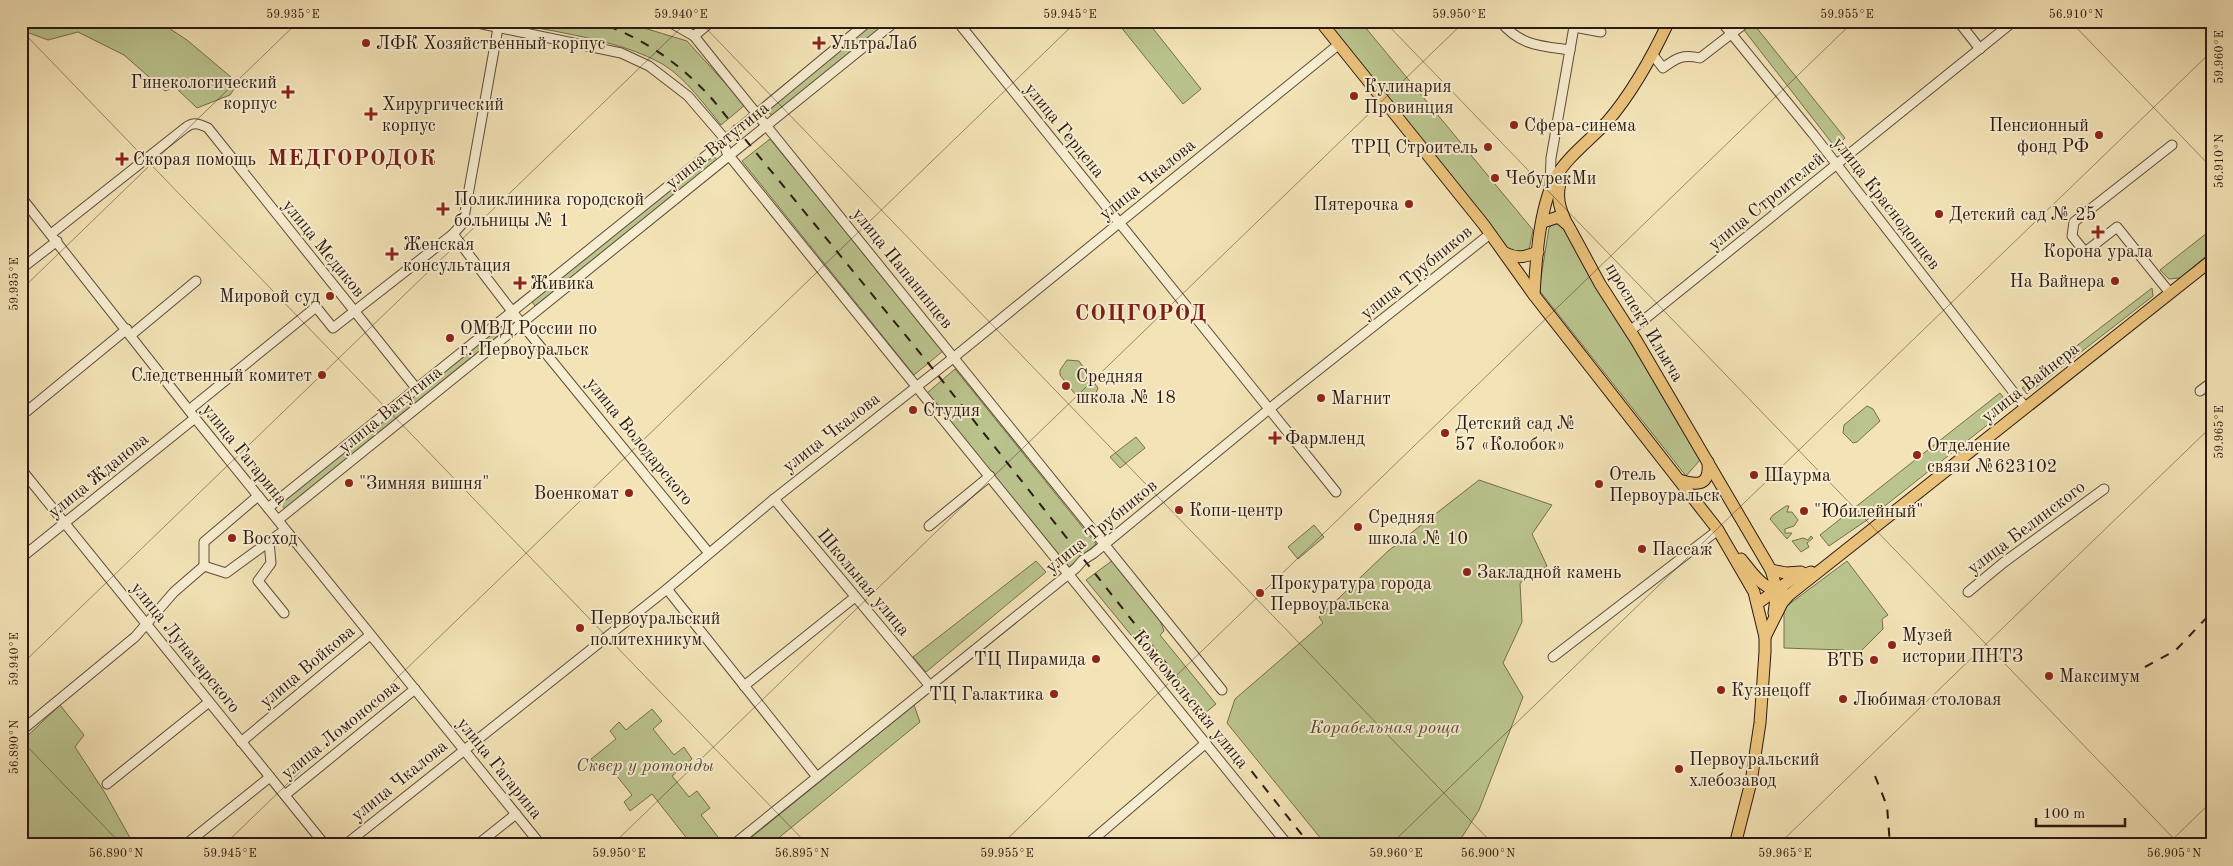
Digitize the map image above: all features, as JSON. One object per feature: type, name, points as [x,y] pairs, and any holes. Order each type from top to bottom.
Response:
[{"type":"main road","points":[[1320,21],[1505,253],[1534,295],[1720,533],[1762,583],[1777,590],[1799,585]]},
{"type":"main road","points":[[1534,295],[1543,222],[1549,194],[1555,178],[1620,106],[1653,56],[1669,21]]},
{"type":"main road","name":"проспект Ильича","points":[[1564,167],[1559,186],[1558,202],[1568,225],[1600,284],[1630,331],[1771,570],[1777,590],[1776,609],[1765,636]]},
{"type":"main road","points":[[1543,222],[1558,217],[1568,225]]},
{"type":"main road","points":[[1505,253],[1513,257],[1525,258],[1538,252]]},
{"type":"main road","name":"улица Вайнера","points":[[1765,636],[1782,603],[1817,569],[2212,260]]},
{"type":"main road","points":[[1679,480],[1692,484],[1701,484],[1706,478],[1708,462]]},
{"type":"main road","points":[[1720,533],[1754,592],[1765,636],[1760,723],[1752,782],[1735,845]]},
{"type":"main road","points":[[1771,570],[1786,573],[1817,569]]},
{"type":"main road","name":"улица Вайнера","points":[[1758,604],[1792,579],[1817,569]]},
{"type":"street","points":[[468,21],[621,53],[649,66],[688,96],[724,140],[724,149],[1070,573]]},
{"type":"street","name":"улица Папанинцев","points":[[668,21],[694,36],[1222,690]]},
{"type":"street","points":[[694,36],[712,21]]},
{"type":"street","name":"улица Ватутина","points":[[268,508],[869,21]]},
{"type":"street","name":"улица Ватутина","points":[[278,520],[896,21]]},
{"type":"street","name":"улица Герцена","points":[[957,21],[1336,492]]},
{"type":"street","points":[[1500,21],[1512,34],[1522,41],[1570,50]]},
{"type":"street","name":"улица Краснодонцев","points":[[1721,21],[1837,165],[2025,407]]},
{"type":"street","points":[[1653,56],[1663,68],[1675,59],[1686,55],[1700,58],[1748,21]]},
{"type":"street","points":[[1958,21],[1980,49]]},
{"type":"street","name":"улица Строителей","points":[[1630,331],[2014,21]]},
{"type":"street","points":[[1549,194],[1552,158],[1575,24],[1601,32]]},
{"type":"street","points":[[189,410],[316,307],[333,328],[353,310],[453,234],[463,223],[498,28]]},
{"type":"street","name":"улица Чкалова","points":[[345,845],[667,589],[708,552],[872,419],[917,387],[1338,45]]},
{"type":"street","name":"улица Медиков","points":[[54,237],[185,128],[192,124],[208,128],[416,388]]},
{"type":"street","points":[[2170,294],[2117,227],[2084,252],[2072,236],[2074,222],[2172,145]]},
{"type":"street","name":"улица Гагарина","points":[[21,197],[195,418],[541,845]]},
{"type":"street","name":"улица Володарского","points":[[453,234],[521,323],[708,552]]},
{"type":"street","name":"улица Трубников","points":[[733,845],[1270,409],[1490,234]]},
{"type":"street","points":[[21,269],[54,237]]},
{"type":"street","points":[[21,416],[196,281]]},
{"type":"street","points":[[2200,391],[2212,382]]},
{"type":"street","name":"улица Жданова","points":[[21,558],[195,418]]},
{"type":"street","name":"улица Луначарского","points":[[21,469],[326,845]]},
{"type":"street","points":[[929,526],[990,476]]},
{"type":"street","name":"улица Белинского","points":[[1968,592],[2104,489]]},
{"type":"street","points":[[21,731],[135,637],[147,625],[159,607],[204,566],[204,542],[258,496]]},
{"type":"street","name":"Школьная улица","points":[[774,499],[930,686]]},
{"type":"street","points":[[204,566],[226,573],[285,530]]},
{"type":"street","points":[[1553,657],[1720,533]]},
{"type":"street","points":[[269,542],[271,563],[258,581],[284,613]]},
{"type":"street","name":"Комсомольская улица","points":[[1070,573],[1288,845]]},
{"type":"street","points":[[667,589],[817,777]]},
{"type":"street","points":[[744,686],[855,597]]},
{"type":"street","name":"улица Войкова","points":[[241,742],[370,634]]},
{"type":"street","name":"улица Ломоносова","points":[[285,795],[415,689]]},
{"type":"street","points":[[107,784],[209,702]]},
{"type":"street","points":[[1082,845],[1089,843],[1206,743]]},
{"type":"street","name":"улица Ломоносова","points":[[185,845],[270,777]]},
{"type":"street","points":[[477,845],[516,814]]},
{"type":"green space","points":[[21,21],[158,21],[187,40],[238,83],[230,95],[197,108],[175,87],[165,91],[124,55],[78,32],[48,40],[21,30]]},
{"type":"green space","points":[[502,21],[621,21],[687,41],[745,105],[721,125],[680,77],[664,65],[646,56],[607,43]]},
{"type":"green space","points":[[874,21],[890,21],[772,116],[766,109]]},
{"type":"green space","points":[[1116,21],[1147,21],[1201,89],[1183,104]]},
{"type":"green space","points":[[1323,21],[1360,21],[1533,230],[1529,250],[1523,255],[1507,250]]},
{"type":"green space","points":[[1754,21],[1763,21],[1756,27],[1845,138],[1835,147],[1744,30]]},
{"type":"green space","points":[[770,139],[943,351],[914,375],[742,161]]},
{"type":"green space","points":[[711,153],[717,160],[535,306],[530,299]]},
{"type":"green space","points":[[1560,223],[1700,460],[1686,476],[1539,290],[1549,228]]},
{"type":"green space","points":[[2212,229],[2212,251],[2180,278],[2169,279],[2160,270]]},
{"type":"green space","points":[[2152,288],[2153,296],[2027,394],[2022,388]]},
{"type":"green space","points":[[510,317],[515,323],[286,510],[279,502]]},
{"type":"green space","points":[[1067,360],[1079,361],[1098,388],[1094,398],[1079,399],[1060,375],[1060,370]]},
{"type":"green space","points":[[955,369],[1096,544],[1069,567],[927,393]]},
{"type":"green space","points":[[2000,393],[2010,407],[1867,520],[1829,546],[1820,535]]},
{"type":"green space","points":[[1867,406],[1873,409],[1880,421],[1857,442],[1853,443],[1843,433],[1844,425]]},
{"type":"green space","points":[[1136,437],[1145,448],[1120,468],[1110,457]]},
{"type":"green space","name":"Корабельная роща","points":[[1479,480],[1552,505],[1532,534],[1547,566],[1520,583],[1522,622],[1503,663],[1523,697],[1479,810],[1457,845],[1326,845],[1227,723],[1235,699],[1323,623],[1319,617],[1388,551]]},
{"type":"green space","points":[[1786,506],[1789,506],[1787,512],[1792,512],[1798,520],[1794,526],[1785,529],[1785,533],[1792,533],[1787,539],[1770,519]]},
{"type":"green space","points":[[1314,525],[1324,537],[1298,559],[1288,547]]},
{"type":"green space","points":[[1811,536],[1813,538],[1807,543],[1809,547],[1801,552],[1792,541],[1803,538],[1808,540]]},
{"type":"green space","points":[[1113,560],[1160,620],[1164,631],[1160,635],[1216,704],[1199,718],[1086,580]]},
{"type":"green space","points":[[1036,561],[1046,572],[926,672],[913,657]]},
{"type":"green space","points":[[1847,561],[1888,615],[1882,619],[1883,629],[1854,658],[1844,650],[1784,648],[1784,608]]},
{"type":"green space","points":[[60,705],[84,735],[75,747],[105,793],[134,845],[21,845],[21,742]]},
{"type":"green space","points":[[914,705],[920,722],[770,845],[742,845]]},
{"type":"green space","name":"Сквер у ротонды","points":[[652,709],[662,721],[653,729],[674,755],[684,747],[692,759],[672,776],[689,797],[697,791],[710,808],[701,815],[718,837],[709,845],[692,845],[652,794],[630,811],[624,802],[632,795],[609,766],[600,772],[591,759],[616,739],[610,731],[619,722],[626,730]]},
{"type":"railway","points":[[591,21],[625,33],[658,52],[687,74],[713,100],[929,364],[1310,845]]},
{"type":"railway","points":[[2145,667],[2176,650],[2212,612]]},
{"type":"railway","points":[[1875,776],[1887,806],[1890,845]]},
{"type":"place","name":"ЛФК Хозяйственный корпус","points":[[366,43]]},
{"type":"place","name":"УльтраЛаб","points":[[819,43]]},
{"type":"place","name":"Гинекологический корпус","points":[[288,92]]},
{"type":"place","name":"Кулинария Провинция","points":[[1354,96]]},
{"type":"place","name":"Хирургический корпус","points":[[371,114]]},
{"type":"place","name":"Сфера-синема","points":[[1514,125]]},
{"type":"place","name":"Пенсионный фонд РФ","points":[[2099,135]]},
{"type":"place","name":"ТРЦ Строитель","points":[[1488,147]]},
{"type":"place","name":"Скорая помощь","points":[[122,159]]},
{"type":"place","name":"ЧебурекМи","points":[[1495,178]]},
{"type":"place","name":"Пятерочка","points":[[1409,204]]},
{"type":"place","name":"Поликлиника городской больницы № 1","points":[[443,209]]},
{"type":"place","name":"Детский сад № 25","points":[[1939,214]]},
{"type":"place","name":"Корона урала","points":[[2098,232]]},
{"type":"place","name":"Женская консультация","points":[[392,254]]},
{"type":"place","name":"На Вайнера","points":[[2115,281]]},
{"type":"place","name":"Живика","points":[[520,283]]},
{"type":"place","name":"Мировой суд","points":[[330,296]]},
{"type":"place","name":"ОМВД России по г. Первоуральск","points":[[450,338]]},
{"type":"place","name":"Следственный комитет","points":[[322,375]]},
{"type":"place","name":"Средняя школа № 18","points":[[1066,386]]},
{"type":"place","name":"Магнит","points":[[1321,398]]},
{"type":"place","name":"Студия","points":[[913,410]]},
{"type":"place","name":"Детский сад № 57 «Колобок»","points":[[1445,433]]},
{"type":"place","name":"Фармленд","points":[[1275,438]]},
{"type":"place","name":"Отделение связи №623102","points":[[1917,455]]},
{"type":"place","name":"Шаурма","points":[[1754,475]]},
{"type":"place","name":"\"Зимняя вишня\"","points":[[349,483]]},
{"type":"place","name":"Отель Первоуральск","points":[[1599,484]]},
{"type":"place","name":"Военкомат","points":[[629,493]]},
{"type":"place","name":"Копи-центр","points":[[1179,510]]},
{"type":"place","name":"\"Юбилейный\"","points":[[1804,511]]},
{"type":"place","name":"Средняя школа № 10","points":[[1358,527]]},
{"type":"place","name":"Восход","points":[[232,538]]},
{"type":"place","name":"Пассаж","points":[[1642,549]]},
{"type":"place","name":"Закладной камень","points":[[1467,572]]},
{"type":"place","name":"Прокуратура города Первоуральска","points":[[1260,593]]},
{"type":"place","name":"Первоуральский политехникум","points":[[580,628]]},
{"type":"place","name":"Музей истории ПНТЗ","points":[[1892,645]]},
{"type":"place","name":"ТЦ Пирамида","points":[[1096,659]]},
{"type":"place","name":"ВТБ","points":[[1874,660]]},
{"type":"place","name":"Максимум","points":[[2049,676]]},
{"type":"place","name":"Кузнецoff","points":[[1721,690]]},
{"type":"place","name":"ТЦ Галактика","points":[[1054,694]]},
{"type":"place","name":"Любимая столовая","points":[[1843,699]]},
{"type":"place","name":"Первоуральский хлебозавод","points":[[1679,769]]},
{"type":"district","name":"МЕДГОРОДОК","points":[[352,157]]},
{"type":"district","name":"СОЦГОРОД","points":[[1141,312]]}]
